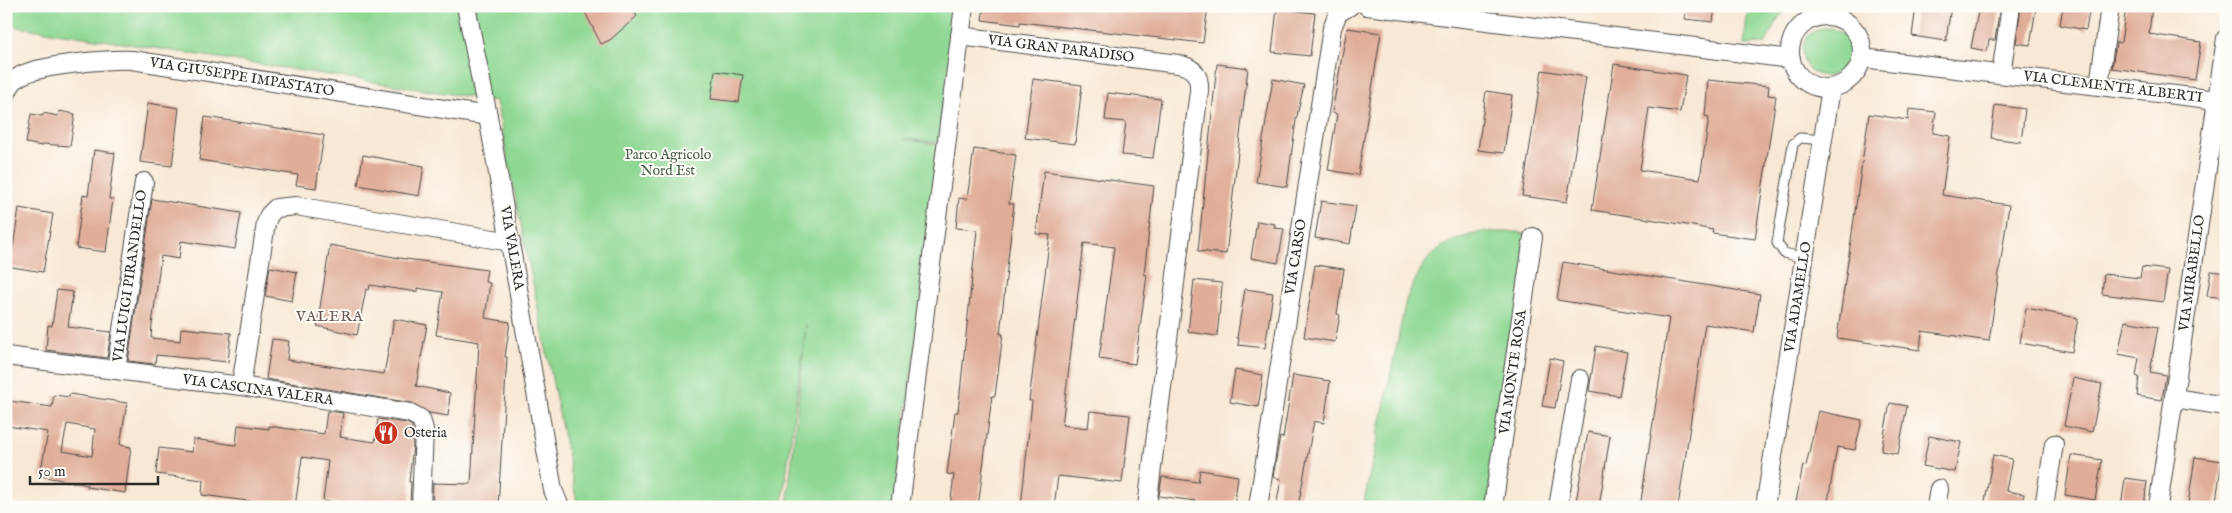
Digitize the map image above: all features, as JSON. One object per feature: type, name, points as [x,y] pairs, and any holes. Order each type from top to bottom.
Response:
[{"type":"street","name":"VIA VALERA","points":[[466,6],[511,242],[551,499],[560,507]]},
{"type":"street","points":[[900,507],[964,6]]},
{"type":"street","points":[[1368,6],[1443,11],[1791,59]]},
{"type":"street","points":[[2001,74],[2011,6]]},
{"type":"street","points":[[2100,85],[2110,6]]},
{"type":"street","name":"VIA CARSO","points":[[1258,507],[1328,55],[1334,22],[1346,8]]},
{"type":"street","points":[[1814,12],[1833,17],[1849,25],[1860,39],[1862,58],[1853,76],[1841,85],[1831,88],[1816,87],[1806,82],[1796,72],[1791,59],[1791,44],[1795,34],[1814,12]]},
{"type":"street","name":"VIA GRAN PARADISO","points":[[960,36],[1178,64],[1192,69],[1198,76],[1199,91],[1147,507]]},
{"type":"street","name":"VIA MIRABELLO","points":[[2158,507],[2221,100],[2226,38]]},
{"type":"street","name":"VIA CLEMENTE ALBERTI","points":[[1862,58],[2221,100]]},
{"type":"street","name":"VIA GIUSEPPE IMPASTATO","points":[[6,94],[13,81],[31,72],[112,60],[132,60],[488,116]]},
{"type":"street","name":"VIA ADAMELLO","points":[[1765,507],[1831,88]]},
{"type":"street","name":"VIA LUIGI PIRANDELLO","points":[[116,370],[144,182]]},
{"type":"street","points":[[241,386],[266,223],[269,215],[276,208],[296,206],[511,242]]},
{"type":"street","name":"VIA MONTE ROSA","points":[[1494,507],[1533,237]]},
{"type":"street","name":"VIA CASCINA VALERA","points":[[6,356],[241,386],[416,415],[423,423],[424,429],[421,507]]},
{"type":"street","points":[[1558,507],[1580,379]]},
{"type":"street","points":[[2174,398],[2226,406]]},
{"type":"street","points":[[2044,507],[2054,444]]},
{"type":"street","points":[[1936,507],[1939,489]]},
{"type":"lane","points":[[1805,258],[1784,253],[1777,243],[1793,144],[1800,138],[1823,140]]},
{"type":"green space","name":"Parco Agricolo Nord Est","points":[[6,6],[967,6],[942,143],[903,139],[941,145],[894,507],[787,507],[806,325],[782,507],[578,507],[496,101],[6,25]]},
{"type":"green space","points":[[1748,6],[1791,6],[1779,17],[1765,44],[1744,45]]},
{"type":"green space","points":[[1821,28],[1831,28],[1843,35],[1850,47],[1850,57],[1843,69],[1831,76],[1821,76],[1813,72],[1806,65],[1802,57],[1802,47],[1806,39],[1813,32]]},
{"type":"green space","points":[[1482,232],[1518,232],[1533,237],[1490,507],[1363,507],[1406,300],[1419,272],[1433,254],[1452,241]]},
{"type":"building","points":[[582,6],[629,6],[637,16],[610,40],[601,44]]},
{"type":"building","points":[[984,6],[1208,6],[1203,43],[1020,22],[1020,25],[982,20]]},
{"type":"building","points":[[1686,6],[1715,6],[1713,22],[1685,19]]},
{"type":"building","points":[[1916,6],[1951,6],[1946,41],[1912,36]]},
{"type":"building","points":[[1979,6],[2000,6],[1995,40],[1989,40],[1987,51],[1971,48]]},
{"type":"building","points":[[2021,6],[2036,8],[2030,45],[2016,43]]},
{"type":"building","points":[[2063,6],[2090,6],[2086,30],[2060,25]]},
{"type":"building","points":[[2126,6],[2152,6],[2149,34],[2201,42],[2195,80],[2112,68],[2116,42],[2121,43]]},
{"type":"building","points":[[1277,9],[1315,13],[1310,56],[1272,52]]},
{"type":"building","points":[[1347,28],[1381,33],[1358,175],[1328,170],[1337,114],[1332,113]]},
{"type":"building","points":[[1217,64],[1248,68],[1226,254],[1198,251]]},
{"type":"building","points":[[1614,64],[1686,75],[1680,112],[1649,108],[1640,170],[1700,179],[1709,117],[1705,116],[1708,80],[1769,86],[1768,95],[1776,96],[1755,239],[1712,233],[1713,230],[1693,226],[1592,210]]},
{"type":"building","points":[[1542,70],[1586,77],[1567,202],[1522,196]]},
{"type":"building","points":[[715,71],[743,75],[739,102],[711,99]]},
{"type":"building","points":[[1033,79],[1082,85],[1075,144],[1025,138]]},
{"type":"building","points":[[1273,79],[1304,85],[1296,120],[1287,187],[1256,182]]},
{"type":"building","points":[[1486,91],[1512,95],[1504,153],[1478,150]]},
{"type":"building","points":[[1108,93],[1161,99],[1153,158],[1122,155],[1126,122],[1105,120]]},
{"type":"building","points":[[148,103],[179,108],[172,166],[140,162]]},
{"type":"building","points":[[1995,105],[2025,109],[2021,142],[1991,138]]},
{"type":"building","points":[[1909,109],[1936,112],[1933,133],[1950,136],[1942,195],[2009,205],[1989,341],[1922,331],[1920,350],[1837,338],[1869,114],[1908,120]]},
{"type":"building","points":[[59,111],[75,114],[70,146],[42,144],[42,146],[26,143],[31,114],[43,116],[43,113],[58,116]]},
{"type":"building","points":[[205,117],[324,135],[316,188],[296,185],[298,175],[199,160]]},
{"type":"building","points":[[974,149],[1016,155],[1009,204],[1014,204],[1000,334],[1003,334],[995,396],[992,396],[978,507],[950,507],[954,475],[947,474],[955,412],[958,412],[977,230],[956,228],[959,198],[967,199]]},
{"type":"building","points":[[94,150],[115,153],[109,199],[113,199],[106,252],[76,248],[83,195],[88,196]]},
{"type":"building","points":[[363,155],[424,166],[419,196],[358,185]]},
{"type":"building","points":[[1044,171],[1154,186],[1144,274],[1147,275],[1135,364],[1099,359],[1114,247],[1084,243],[1062,425],[1088,428],[1090,411],[1130,415],[1122,483],[1058,476],[1054,507],[1021,507],[1032,401],[1029,401],[1050,235],[1036,234]]},
{"type":"building","points":[[152,199],[241,213],[235,249],[181,241],[179,259],[161,256],[152,325],[151,338],[180,341],[181,328],[231,333],[228,362],[156,355],[155,364],[128,361]]},
{"type":"building","points":[[1321,201],[1356,206],[1350,244],[1315,238]]},
{"type":"building","points":[[19,208],[53,214],[43,272],[6,266],[9,246],[13,247]]},
{"type":"building","points":[[1257,221],[1275,224],[1274,228],[1284,229],[1278,263],[1251,258]]},
{"type":"building","points":[[330,245],[399,258],[487,270],[485,282],[490,283],[485,318],[510,322],[505,357],[507,357],[498,507],[432,507],[433,483],[471,484],[479,342],[436,335],[443,292],[417,288],[417,292],[370,285],[369,290],[366,289],[357,335],[317,326]]},
{"type":"building","points":[[1563,262],[1760,294],[1754,332],[1705,324],[1678,507],[1640,507],[1669,318],[1557,300]]},
{"type":"building","points":[[1315,265],[1344,269],[1337,314],[1340,315],[1335,342],[1304,337]]},
{"type":"building","points":[[270,267],[297,272],[292,301],[265,296]]},
{"type":"building","points":[[2142,267],[2168,270],[2163,302],[2102,294],[2104,274],[2140,278]]},
{"type":"building","points":[[2211,271],[2226,273],[2226,298],[2207,296]]},
{"type":"building","points":[[1194,280],[1221,283],[1217,336],[1188,332]]},
{"type":"building","points":[[1245,289],[1273,293],[1265,348],[1238,345],[1239,338],[1237,338]]},
{"type":"building","points":[[57,290],[73,292],[68,327],[111,332],[107,358],[46,350],[48,325],[52,326]]},
{"type":"building","points":[[2026,308],[2078,318],[2072,352],[2020,343]]},
{"type":"building","points":[[394,319],[427,325],[416,386],[450,393],[448,416],[429,413],[412,403],[266,379],[272,339],[289,341],[287,360],[384,374]]},
{"type":"building","points":[[2125,321],[2158,327],[2150,372],[2166,375],[2162,400],[2137,396],[2139,377],[2136,376],[2139,358],[2118,354]]},
{"type":"building","points":[[1596,346],[1627,352],[1619,396],[1589,391]]},
{"type":"building","points":[[1550,358],[1563,361],[1555,408],[1542,406]]},
{"type":"building","points":[[1235,370],[1263,375],[1258,407],[1230,402]]},
{"type":"building","points":[[1293,375],[1330,381],[1324,423],[1314,421],[1298,507],[1276,507],[1281,479],[1273,477],[1280,437],[1283,438]]},
{"type":"building","points":[[2073,378],[2102,384],[2092,432],[2064,426]]},
{"type":"building","points":[[70,394],[127,403],[120,445],[131,447],[125,493],[87,487],[88,485],[40,476],[48,432],[7,426],[10,401],[52,407],[54,395],[69,397]],"holes":[[[67,424],[95,429],[92,456],[62,451]]]},
{"type":"building","points":[[1890,403],[1907,406],[1898,454],[1881,451]]},
{"type":"building","points":[[327,411],[343,413],[340,437],[375,442],[378,419],[407,423],[412,426],[413,445],[409,482],[411,482],[410,507],[370,507],[323,501],[328,461],[302,457],[295,507],[254,507],[255,502],[202,495],[203,480],[156,474],[159,448],[192,452],[193,439],[236,445],[238,425],[269,429],[269,426],[324,434]]},
{"type":"building","points":[[1818,411],[1862,420],[1855,450],[1837,447],[1827,507],[1795,507],[1803,465],[1806,466]]},
{"type":"building","points":[[1588,432],[1610,436],[1599,507],[1575,507]]},
{"type":"building","points":[[1929,436],[1961,442],[1955,472],[1923,466]]},
{"type":"building","points":[[1993,455],[2012,459],[2006,491],[2024,494],[2022,507],[1984,507]]},
{"type":"building","points":[[2071,455],[2102,460],[2095,500],[2065,495]]},
{"type":"building","points":[[2195,457],[2222,461],[2215,507],[2188,504]]},
{"type":"building","points":[[1200,470],[1238,476],[1234,507],[1194,507],[1195,501],[1159,496],[1162,477],[1198,482]]},
{"type":"building","points":[[2125,478],[2147,481],[2144,507],[2121,507]]},
{"type":"place","name":"Osteria","points":[[386,433]]},
{"type":"district","name":"VALERA","points":[[330,316]]}]
